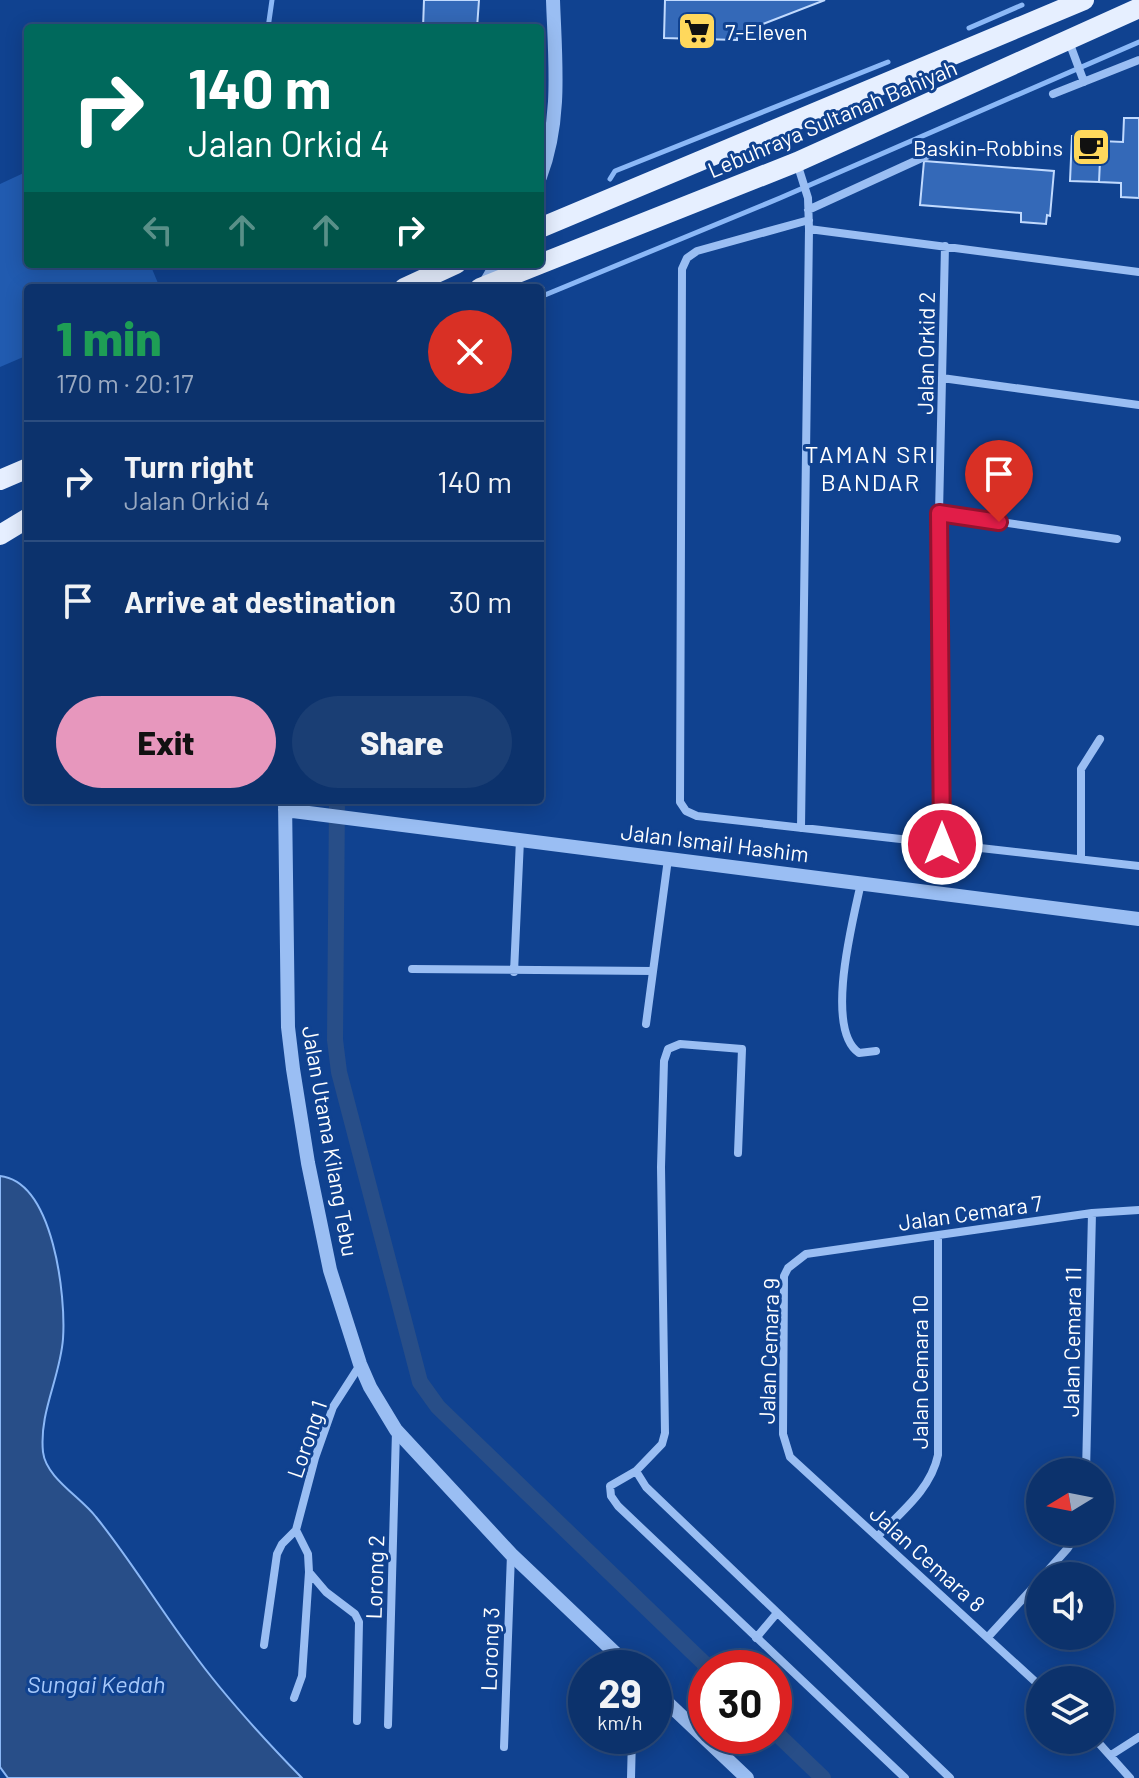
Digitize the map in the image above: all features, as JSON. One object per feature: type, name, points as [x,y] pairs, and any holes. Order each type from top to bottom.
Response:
[{"type":"main road","name":"Lebuhraya Sultanah Bahiyah","points":[[544,226],[1084,0]]},
{"type":"main road","name":"Lebuhraya Sultanah Bahiyah","points":[[544,263],[799,169],[964,89],[1071,47],[1139,8]]},
{"type":"main road","points":[[413,284],[447,268]]},
{"type":"main road","name":"Lebuhraya Sultanah Bahiyah","points":[[490,284],[530,268]]},
{"type":"main road","points":[[0,480],[24,470]]},
{"type":"main road","points":[[0,535],[24,520]]},
{"type":"street","points":[[544,163],[552,134],[557,95],[553,0]]},
{"type":"street","points":[[1071,47],[1083,78]]},
{"type":"street","points":[[1053,94],[1083,78],[1139,60]]},
{"type":"street","points":[[937,151],[809,219],[697,251],[687,258],[682,269],[680,802],[686,811],[697,816],[1139,866]]},
{"type":"street","points":[[799,169],[808,198],[809,219],[801,828]]},
{"type":"street","points":[[809,219],[945,246],[1139,272]]},
{"type":"street","name":"Jalan Orkid 2","points":[[942,844],[939,513],[945,246]]},
{"type":"street","points":[[942,378],[1139,405]]},
{"type":"street","points":[[939,513],[1117,539]]},
{"type":"street","points":[[1081,859],[1081,769],[1100,739]]},
{"type":"street","name":"Jalan Ismail Hashim","points":[[285,805],[353,819],[1139,919]]},
{"type":"street","name":"Jalan Utama Kilang Tebu","points":[[285,805],[288,1027],[293,1069],[330,1270],[360,1364],[396,1430],[511,1554],[612,1650]]},
{"type":"street","points":[[514,972],[520,840]]},
{"type":"street","points":[[646,1024],[668,859]]},
{"type":"street","points":[[861,883],[843,969],[845,1029],[852,1048],[859,1053],[876,1051]]},
{"type":"street","points":[[412,969],[653,971]]},
{"type":"street","points":[[738,1153],[742,1049],[680,1044],[668,1049],[664,1061],[661,1167],[665,1433],[662,1444],[636,1471],[610,1486],[611,1496],[905,1778]]},
{"type":"street","name":"Jalan Cemara 7","points":[[806,1254],[1092,1213],[1139,1210]]},
{"type":"street","name":"Jalan Cemara 11","points":[[1086,1458],[1092,1213]]},
{"type":"street","name":"Jalan Cemara 10","points":[[878,1536],[927,1485],[935,1472],[938,1455],[938,1235]]},
{"type":"street","name":"Jalan Cemara 9","points":[[790,1457],[783,1434],[784,1276],[806,1254]]},
{"type":"street","name":"Lorong 1","points":[[264,1645],[277,1554],[296,1530],[315,1458],[333,1407],[360,1364]]},
{"type":"street","name":"Lorong 2","points":[[388,1725],[396,1430]]},
{"type":"street","name":"Jalan Cemara 8","points":[[790,1457],[1026,1673]]},
{"type":"street","points":[[636,1471],[646,1487],[950,1778]]},
{"type":"street","points":[[294,1698],[302,1676],[309,1572],[308,1554],[296,1530]]},
{"type":"street","points":[[1056,1562],[1069,1546]]},
{"type":"street","name":"Lorong 3","points":[[504,1747],[511,1554]]},
{"type":"street","points":[[309,1572],[326,1592],[355,1614],[359,1622],[357,1721]]},
{"type":"street","points":[[988,1637],[1026,1595]]},
{"type":"street","points":[[756,1638],[777,1613]]},
{"type":"street","points":[[672,1707],[747,1778]]},
{"type":"street","points":[[1130,1778],[1111,1755],[1139,1737]]},
{"type":"street","points":[[631,1778],[632,1754]]},
{"type":"shaded area","points":[[24,173],[24,268],[152,268],[158,284],[24,284],[24,357],[0,367],[0,184]]},
{"type":"water","name":"Sungai Kedah","points":[[0,1176],[18,1183],[33,1198],[53,1244],[59,1271],[63,1339],[43,1437],[43,1452],[50,1470],[108,1533],[217,1684],[302,1778],[8,1778],[0,1767]]},
{"type":"building","points":[[424,0],[479,0],[477,24],[423,24]]},
{"type":"building","points":[[665,0],[825,0],[745,31],[737,31],[737,40],[664,38]]},
{"type":"building","points":[[1124,118],[1139,118],[1139,198],[1121,197],[1121,183],[1099,182],[1101,141],[1123,142]]},
{"type":"building","points":[[1072,136],[1101,138],[1099,182],[1070,181]]},
{"type":"building","points":[[924,161],[1054,171],[1050,216],[1047,215],[1046,224],[1021,222],[1021,213],[920,205]]},
{"type":"waterway","points":[[269,24],[272,0]]},
{"type":"waterway","points":[[969,28],[1022,5]]},
{"type":"waterway","points":[[544,295],[780,198],[1139,42]]},
{"type":"waterway","points":[[610,179],[615,171],[888,62]]},
{"type":"waterway","points":[[337,804],[335,1040],[339,1072],[420,1382],[438,1407],[690,1650]]},
{"type":"waterway","points":[[792,1748],[823,1778]]},
{"type":"place","name":"7-Eleven","points":[[697,31]]},
{"type":"place","name":"Baskin-Robbins","points":[[1091,147]]},
{"type":"district","name":"TAMAN SRI BANDAR","points":[[871,467]]},
{"type":"route","points":[[942,844],[939,513],[999,522]]}]
